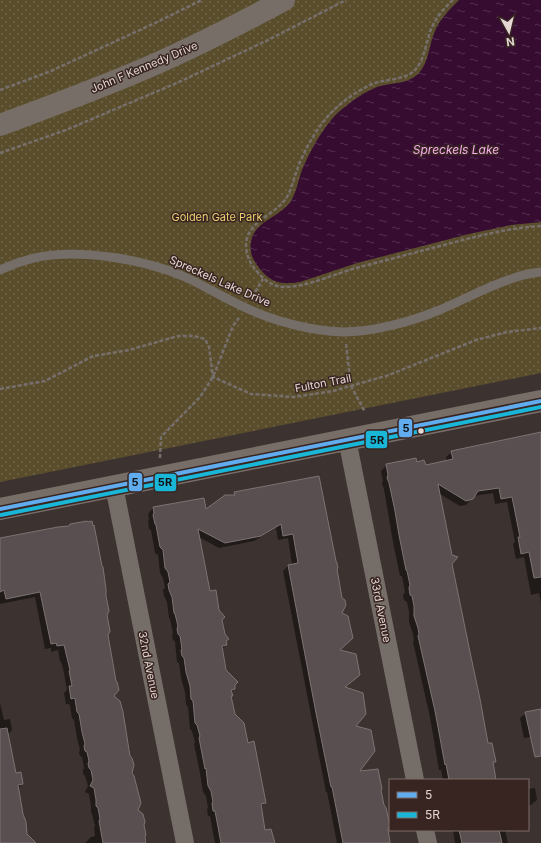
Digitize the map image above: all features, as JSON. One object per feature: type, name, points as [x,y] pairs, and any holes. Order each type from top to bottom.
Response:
[{"type":"main road","name":"John F Kennedy Drive","points":[[0,125],[152,65],[228,29],[284,0]]},
{"type":"main road","points":[[0,509],[541,401]]},
{"type":"street","name":"33rd Avenue","points":[[347,439],[415,779]]},
{"type":"street","name":"32nd Avenue","points":[[114,486],[185,843]]},
{"type":"street","points":[[425,831],[428,843]]},
{"type":"lane","name":"Spreckels Lake Drive","points":[[0,270],[12,264],[59,254],[111,257],[149,265],[183,276],[246,308],[290,324],[326,331],[344,332],[367,330],[412,320],[435,312],[518,276],[541,272]]},
{"type":"path","points":[[0,90],[51,71],[202,0]]},
{"type":"path","points":[[0,153],[66,130],[179,82],[268,40],[346,0]]},
{"type":"path","points":[[453,0],[434,23],[420,61],[414,71],[405,76],[380,81],[363,89],[328,115],[306,149],[292,188],[285,201],[280,207],[255,225],[249,234],[246,246],[249,259],[252,266],[263,279],[282,287],[299,286],[361,267],[462,240],[515,228],[541,226]]},
{"type":"path","points":[[159,477],[161,437],[200,397],[212,376],[233,326],[246,308],[263,279]]},
{"type":"path","name":"Fulton Trail","points":[[212,376],[251,394],[294,397],[334,391],[389,375],[476,340],[507,332],[541,328]]},
{"type":"path","points":[[344,332],[351,386],[365,412]]},
{"type":"path","points":[[0,389],[45,380],[93,356],[128,350],[178,336],[194,336],[204,339],[209,347],[212,376]]},
{"type":"green space","name":"Golden Gate Park","points":[[0,0],[541,0],[541,373],[0,482]]},
{"type":"water","name":"Spreckels Lake","points":[[459,0],[541,0],[541,222],[511,225],[469,234],[357,263],[300,282],[282,283],[268,277],[260,269],[253,258],[250,246],[252,238],[259,227],[281,211],[291,201],[296,191],[304,165],[323,131],[341,110],[363,94],[382,85],[399,83],[415,77],[425,64],[437,27],[446,14]]},
{"type":"building","points":[[541,432],[541,577],[534,578],[529,552],[521,554],[518,537],[520,537],[512,497],[501,499],[499,488],[478,491],[473,499],[466,501],[438,484],[452,555],[458,557],[452,564],[488,743],[492,743],[496,762],[493,762],[496,779],[449,779],[418,636],[418,628],[414,616],[414,606],[412,596],[410,595],[410,585],[387,478],[388,475],[386,464],[416,458],[417,462],[424,460],[426,465],[453,459],[451,451]]},
{"type":"building","points":[[319,476],[338,568],[342,598],[345,600],[346,605],[342,613],[348,616],[353,638],[340,650],[356,654],[360,675],[345,687],[363,693],[366,714],[356,726],[371,730],[375,751],[360,771],[378,769],[384,805],[389,822],[388,829],[390,843],[343,843],[316,713],[288,565],[298,563],[293,534],[283,536],[281,524],[261,536],[225,543],[198,529],[210,591],[216,590],[219,610],[225,617],[222,620],[225,634],[229,639],[226,641],[227,645],[222,646],[226,670],[238,682],[235,685],[235,689],[231,690],[235,714],[244,723],[248,743],[254,741],[266,803],[261,804],[265,830],[271,829],[275,843],[221,843],[215,811],[213,811],[211,791],[208,786],[206,768],[205,769],[199,738],[200,736],[195,723],[193,701],[191,699],[190,686],[184,658],[182,656],[180,636],[177,629],[178,626],[174,613],[172,597],[169,590],[168,584],[170,582],[168,572],[165,568],[163,550],[160,547],[153,515],[153,507],[204,498],[206,509],[225,495],[235,495],[234,492]]},
{"type":"building","points":[[92,521],[93,526],[94,525],[103,567],[109,611],[107,615],[110,631],[108,635],[119,690],[114,696],[120,701],[123,712],[130,756],[134,765],[132,773],[141,803],[138,810],[143,814],[145,822],[146,843],[103,843],[94,788],[90,786],[93,780],[88,764],[89,761],[87,752],[85,751],[79,714],[77,712],[75,699],[71,699],[69,686],[72,686],[70,670],[64,645],[57,646],[56,643],[51,644],[40,592],[6,599],[4,590],[0,592],[0,538],[69,526],[70,524]]},
{"type":"building","points":[[541,709],[541,756],[535,757],[525,712]]},
{"type":"building","points":[[7,728],[16,773],[21,772],[23,784],[18,785],[27,834],[36,843],[0,843],[0,729]]},
{"type":"building","points":[[459,831],[499,831],[502,843],[462,843]]},
{"type":"transit line","name":"5","points":[[0,509],[541,401]]},
{"type":"transit line","name":"5R","points":[[1,515],[541,407]]}]
